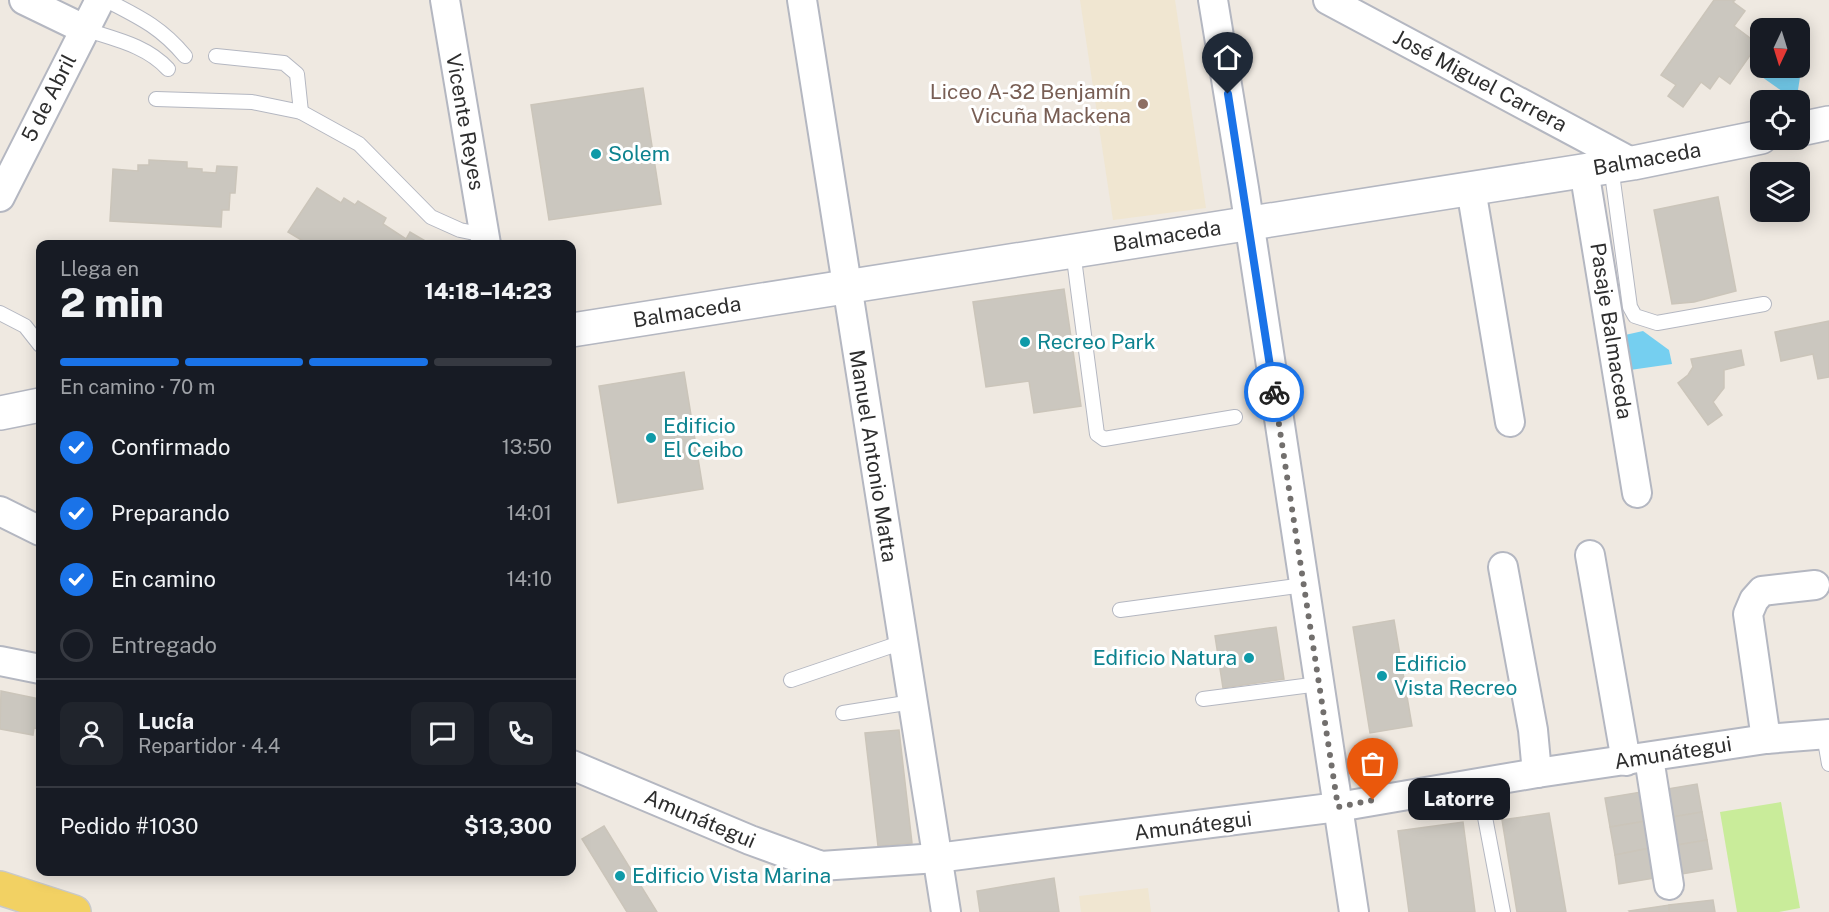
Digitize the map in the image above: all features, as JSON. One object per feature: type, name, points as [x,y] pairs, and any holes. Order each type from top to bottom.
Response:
[{"type":"main road","points":[[0,888],[74,912]]},
{"type":"street","points":[[24,0],[84,29]]},
{"type":"street","name":"5 de Abril","points":[[0,197],[100,0]]},
{"type":"street","name":"Vicente Reyes","points":[[445,0],[485,240]]},
{"type":"street","name":"Manuel Antonio Matta","points":[[802,0],[946,912]]},
{"type":"street","points":[[1213,0],[1354,912]]},
{"type":"street","name":"José Miguel Carrera","points":[[1328,0],[1609,166]]},
{"type":"street","points":[[1810,127],[1829,123]]},
{"type":"street","name":"Balmaceda","points":[[576,329],[1471,189],[1750,139]]},
{"type":"street","name":"Pasaje Balmaceda","points":[[1609,166],[1637,493]]},
{"type":"street","points":[[1471,189],[1510,422]]},
{"type":"street","points":[[0,413],[36,406]]},
{"type":"street","points":[[0,511],[36,529]]},
{"type":"street","points":[[1590,555],[1669,885]]},
{"type":"street","points":[[1503,567],[1533,730],[1538,773]]},
{"type":"street","points":[[1766,739],[1749,614],[1754,600],[1762,591],[1815,585]]},
{"type":"street","points":[[0,661],[36,668]]},
{"type":"street","name":"Amunátegui","points":[[576,767],[750,840],[821,866],[937,858],[1338,807],[1538,773],[1766,739],[1826,734]]},
{"type":"lane","points":[[106,0],[140,17],[168,35],[185,56]]},
{"type":"lane","points":[[84,29],[126,42],[155,55],[168,69]]},
{"type":"lane","points":[[216,56],[284,63],[297,74],[301,112]]},
{"type":"lane","points":[[156,99],[252,102],[301,112],[359,144],[431,218],[485,240]]},
{"type":"lane","points":[[1609,166],[1630,307],[1635,316],[1657,323],[1764,304]]},
{"type":"lane","points":[[1073,251],[1096,434],[1104,439],[1234,417]]},
{"type":"lane","points":[[0,313],[25,326],[36,340]]},
{"type":"lane","points":[[1120,610],[1304,585]]},
{"type":"lane","points":[[791,680],[903,642]]},
{"type":"lane","points":[[1203,699],[1319,684]]},
{"type":"lane","points":[[843,713],[912,702]]},
{"type":"lane","points":[[1826,734],[1829,764]]},
{"type":"lane","points":[[1476,783],[1484,812],[1503,912]]},
{"type":"shaded area","name":"Liceo A-32 Benjamín Vicuña Mackena","points":[[1080,0],[1175,0],[1206,208],[1113,220]]},
{"type":"shaded area","points":[[1148,888],[1151,912],[1081,912],[1079,896]]},
{"type":"green space","points":[[1781,802],[1800,908],[1779,912],[1737,912],[1720,812]]},
{"type":"water","points":[[1763,78],[1800,78],[1798,90],[1780,90]]},
{"type":"water","points":[[1643,331],[1669,350],[1672,364],[1630,370],[1625,335]]},
{"type":"building","points":[[1714,0],[1735,0],[1733,2],[1745,11],[1734,26],[1750,38],[1750,55],[1730,84],[1719,76],[1710,89],[1701,82],[1683,107],[1668,96],[1676,85],[1661,75]]},
{"type":"building","name":"Solem","points":[[643,88],[661,204],[549,220],[531,105]]},
{"type":"building","points":[[149,160],[187,162],[187,168],[202,169],[202,172],[216,173],[217,166],[237,167],[235,193],[230,193],[229,210],[222,210],[221,227],[110,221],[113,169],[138,171],[138,165],[149,165]]},
{"type":"building","points":[[317,188],[341,203],[344,198],[355,205],[358,201],[386,218],[383,224],[406,239],[410,232],[424,240],[301,240],[288,232]]},
{"type":"building","points":[[1718,197],[1736,291],[1694,302],[1672,304],[1654,210]]},
{"type":"building","name":"Recreo Park","points":[[1064,289],[1081,406],[1034,413],[1029,381],[986,387],[973,302]]},
{"type":"building","points":[[1829,321],[1829,377],[1818,379],[1813,354],[1781,361],[1775,332]]},
{"type":"building","points":[[1741,350],[1744,365],[1724,370],[1724,388],[1713,402],[1722,415],[1708,425],[1678,383],[1688,375],[1693,367],[1691,359]]},
{"type":"building","name":"Edificio El Ceibo","points":[[684,372],[703,489],[618,503],[599,386]]},
{"type":"building","name":"Edificio Vista Recreo","points":[[1394,620],[1412,726],[1370,733],[1353,627]]},
{"type":"building","name":"Edificio Natura","points":[[1276,627],[1284,679],[1223,688],[1215,636]]},
{"type":"building","points":[[1,691],[36,698],[36,728],[34,728],[33,735],[0,729]]},
{"type":"building","points":[[899,730],[912,843],[878,846],[865,733]]},
{"type":"building","points":[[1697,784],[1702,812],[1666,818],[1661,790]]},
{"type":"building","points":[[1641,792],[1646,821],[1610,827],[1605,798]]},
{"type":"building","points":[[1702,812],[1707,840],[1671,846],[1666,818]]},
{"type":"building","points":[[1549,813],[1566,912],[1517,912],[1502,820]]},
{"type":"building","points":[[1646,821],[1650,848],[1615,855],[1610,827]]},
{"type":"building","points":[[1463,822],[1475,912],[1409,912],[1398,831]]},
{"type":"building","name":"Edificio Vista Marina","points":[[604,826],[657,912],[627,912],[582,839]]},
{"type":"building","points":[[1707,840],[1712,869],[1676,875],[1671,846]]},
{"type":"building","points":[[1650,848],[1655,878],[1619,884],[1615,855]]},
{"type":"building","points":[[1054,878],[1059,912],[980,912],[977,891]]},
{"type":"building","points":[[1713,900],[1715,912],[1669,912],[1669,905]]},
{"type":"building","points":[[1669,905],[1669,912],[1629,911]]},
{"type":"way so far","points":[[1274,392],[1338,807],[1373,800]]},
{"type":"place","name":"Liceo A-32 Benjamín Vicuña Mackena","points":[[1143,104]]},
{"type":"place","name":"Solem","points":[[596,154]]},
{"type":"place","name":"Recreo Park","points":[[1025,342]]},
{"type":"place","name":"Edificio El Ceibo","points":[[651,438]]},
{"type":"place","name":"Edificio Natura","points":[[1249,658]]},
{"type":"place","name":"Edificio Vista Recreo","points":[[1382,676]]},
{"type":"place","name":"Latorre","points":[[1373,800]]},
{"type":"place","name":"Edificio Vista Marina","points":[[620,876]]},
{"type":"route","points":[[1228,94],[1274,392]]}]
